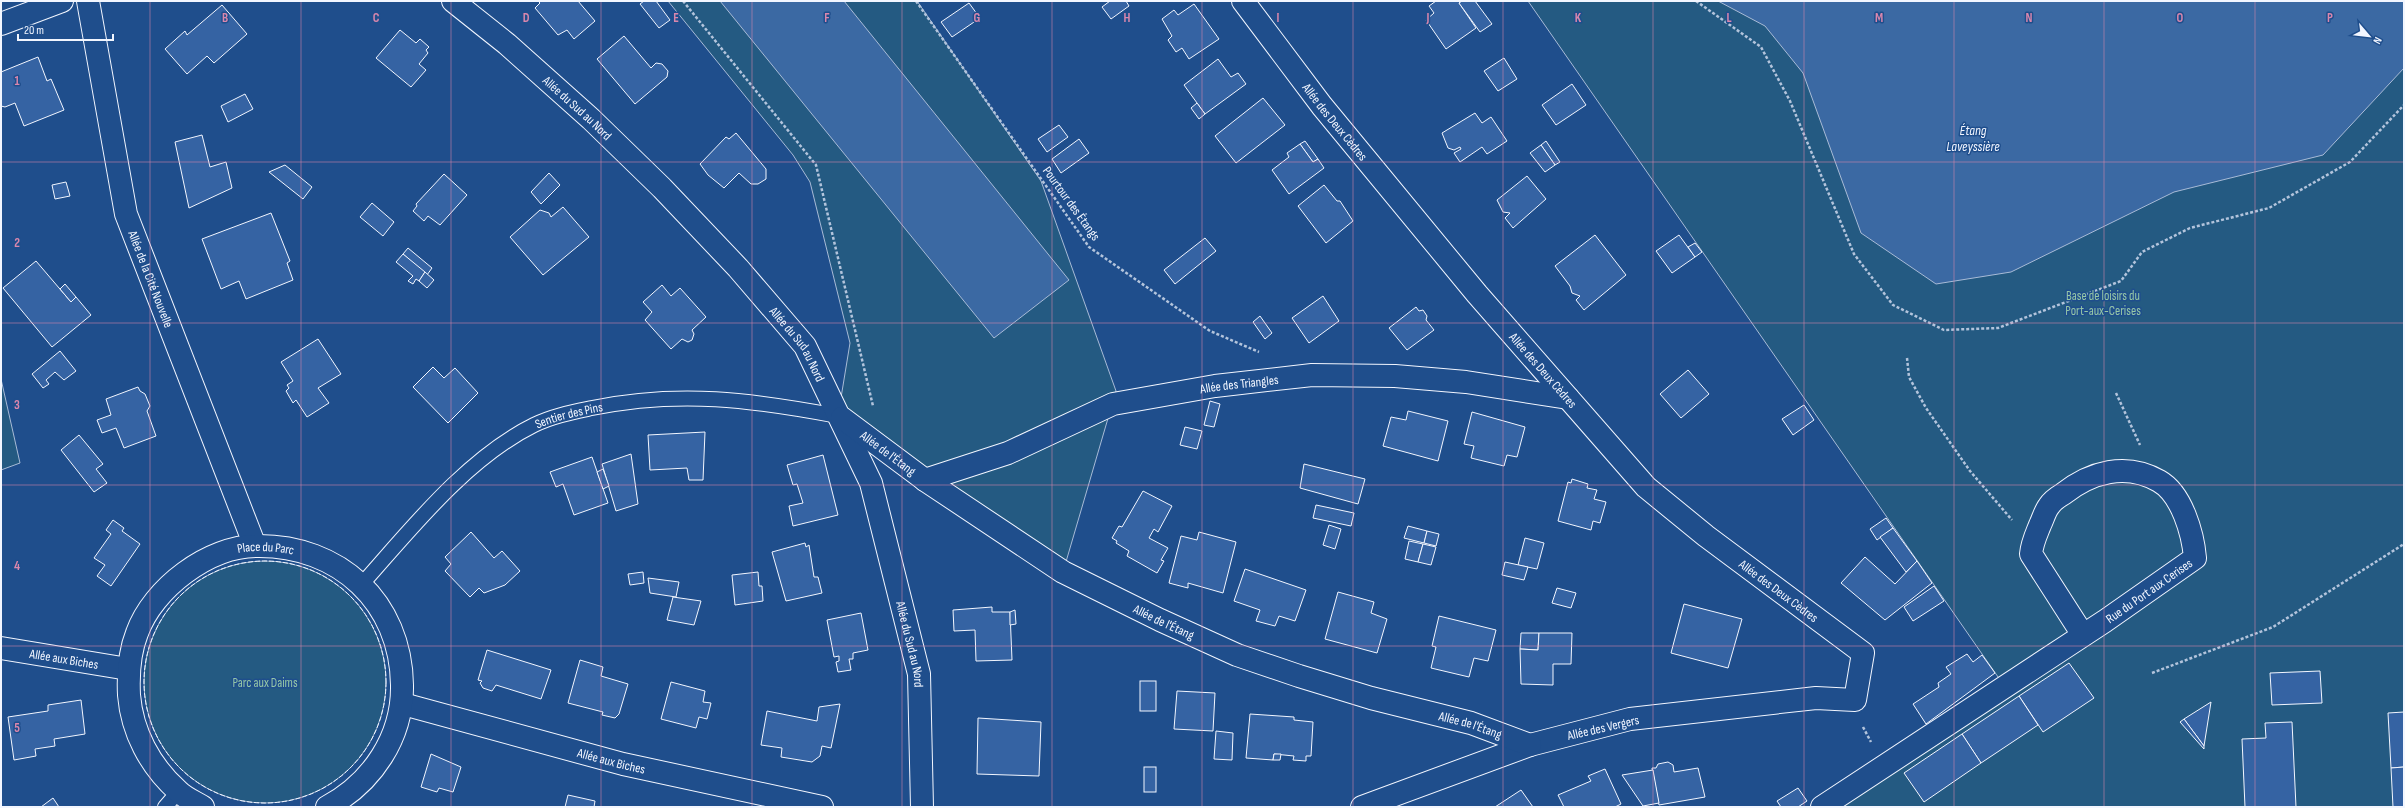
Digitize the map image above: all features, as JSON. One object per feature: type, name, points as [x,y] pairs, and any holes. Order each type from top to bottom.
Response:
[{"type":"street","points":[[1,24],[62,1]]},
{"type":"street","name":"Allée de la Cité Nouvelle","points":[[88,1],[126,214],[255,546]]},
{"type":"street","name":"Allée du Sud au Nord","points":[[453,1],[507,44],[591,119],[662,188],[738,268],[805,346],[871,483],[919,674],[922,807]]},
{"type":"street","name":"Allée des Deux Cèdres","points":[[1243,1],[1327,112],[1477,294],[1646,487],[1706,536],[1863,653],[1855,700]]},
{"type":"street","name":"Allée des Triangles","points":[[925,480],[1008,453],[1112,404],[1215,386],[1312,375],[1395,376],[1466,382],[1568,398]]},
{"type":"street","name":"Allée de l'Étang","points":[[838,416],[925,480],[1063,572],[1237,655],[1371,698],[1471,723],[1530,745]]},
{"type":"street","name":"Rue du Port aux Cerises","points":[[1822,807],[2083,635],[2195,558],[2191,530],[2176,498],[2160,481],[2133,471],[2110,471],[2078,482],[2049,504],[2032,544]]},
{"type":"street","points":[[2032,544],[2031,554],[2083,635]]},
{"type":"street","name":"Place du Parc","points":[[203,807],[172,799],[148,758],[131,715],[128,669],[137,632],[156,599],[184,572],[218,554],[255,546],[294,548],[331,562],[362,584],[388,620],[402,661],[402,704],[392,740],[372,772],[346,797],[327,807]]},
{"type":"street","name":"Allée aux Biches","points":[[1,648],[128,669]]},
{"type":"street","name":"Allée des Vergers","points":[[1362,807],[1530,745],[1630,719],[1816,698],[1855,700]]},
{"type":"street","name":"Allée aux Biches","points":[[402,704],[623,764],[822,807]]},
{"type":"lane","name":"Sentier des Pins","points":[[362,584],[415,525],[468,472],[499,446],[535,424],[572,412],[659,398],[713,398],[775,404],[838,416]]},
{"type":"path","points":[[683,1],[816,165],[857,341],[885,450]]},
{"type":"path","name":"Pourtour des Étangs","points":[[916,1],[1089,247],[1210,331],[1261,353]]},
{"type":"path","points":[[1696,1],[1761,48],[1790,101],[1854,254],[1893,305],[1944,330],[1998,328],[2121,281],[2142,252],[2190,228],[2270,208],[2350,162],[2404,105]]},
{"type":"path","points":[[1907,358],[1909,377],[1926,408],[1970,471],[2032,544]]},
{"type":"path","points":[[2116,393],[2160,481]]},
{"type":"path","points":[[2152,673],[2273,627],[2404,544]]},
{"type":"green space","points":[[668,1],[917,1],[1041,181],[1116,391],[1063,572],[838,416],[850,343],[810,182],[793,155]]},
{"type":"green space","name":"Base de loisirs du Port-aux-Cerises","points":[[1528,1],[2404,1],[2404,807],[1826,807],[2005,687]]},
{"type":"green space","points":[[1,379],[20,463],[1,470]]},
{"type":"green space","name":"Parc aux Daims","points":[[253,561],[277,561],[300,566],[322,575],[342,588],[351,596],[366,615],[377,636],[384,658],[386,682],[384,706],[377,728],[366,749],[351,768],[342,776],[322,789],[300,798],[277,803],[253,803],[230,798],[208,789],[188,776],[171,759],[158,739],[149,717],[144,694],[144,670],[149,647],[158,625],[171,605],[188,588],[208,575],[230,566]]},
{"type":"water","points":[[720,1],[844,1],[1069,280],[994,338]]},
{"type":"water","name":"Étang Laveyssière","points":[[1718,1],[2404,1],[2404,68],[2323,155],[2174,192],[2011,272],[1936,284],[1861,233],[1803,73],[1765,26]]},
{"type":"building","points":[[538,1],[578,1],[595,21],[574,39],[567,30],[558,35],[535,8],[540,3]]},
{"type":"building","points":[[644,1],[656,1],[670,20],[659,28],[640,4]]},
{"type":"building","points":[[1110,1],[1126,1],[1129,6],[1111,19],[1102,7]]},
{"type":"building","points":[[1436,1],[1462,1],[1459,3],[1476,28],[1446,49],[1426,20],[1434,13],[1429,6]]},
{"type":"building","points":[[1462,1],[1475,1],[1492,24],[1480,32],[1459,3]]},
{"type":"building","points":[[969,3],[980,18],[952,37],[941,22]]},
{"type":"building","points":[[1194,4],[1219,39],[1189,59],[1182,48],[1176,52],[1168,40],[1172,36],[1162,19],[1174,10],[1178,15]]},
{"type":"building","points":[[222,5],[247,34],[214,63],[207,56],[187,74],[165,49],[185,31],[187,35]]},
{"type":"building","points":[[400,30],[416,43],[420,39],[429,47],[426,50],[428,53],[419,64],[426,70],[411,87],[376,58]]},
{"type":"building","points":[[624,36],[651,68],[656,63],[662,64],[668,71],[667,77],[635,104],[597,59]]},
{"type":"building","points":[[38,57],[47,81],[51,79],[64,110],[24,126],[15,103],[5,107],[1,106],[1,72]]},
{"type":"building","points":[[1504,58],[1517,79],[1498,91],[1484,71]]},
{"type":"building","points":[[1218,59],[1231,77],[1238,73],[1246,84],[1205,114],[1184,85]]},
{"type":"building","points":[[1572,84],[1586,105],[1556,125],[1542,105]]},
{"type":"building","points":[[245,94],[253,109],[228,122],[221,106]]},
{"type":"building","points":[[1263,98],[1285,125],[1236,163],[1215,136]]},
{"type":"building","points":[[1197,103],[1205,114],[1199,119],[1191,108]]},
{"type":"building","points":[[1475,113],[1482,123],[1491,117],[1507,141],[1487,154],[1482,147],[1460,162],[1454,153],[1461,149],[1460,147],[1454,150],[1448,148],[1442,133]]},
{"type":"building","points":[[1059,125],[1068,137],[1047,152],[1038,139]]},
{"type":"building","points":[[736,133],[766,169],[766,179],[758,184],[751,184],[739,173],[724,188],[708,175],[700,164],[726,137],[729,139]]},
{"type":"building","points":[[202,135],[210,167],[226,162],[232,188],[189,208],[175,142]]},
{"type":"building","points":[[1079,139],[1089,153],[1061,173],[1052,159]]},
{"type":"building","points":[[1305,141],[1318,159],[1313,162],[1300,144]]},
{"type":"building","points":[[1546,141],[1560,162],[1555,165],[1541,145]]},
{"type":"building","points":[[1300,144],[1313,162],[1318,159],[1324,168],[1289,194],[1272,170],[1289,157],[1287,153]]},
{"type":"building","points":[[1541,145],[1555,165],[1545,172],[1530,153]]},
{"type":"building","points":[[285,165],[312,187],[303,199],[269,172]]},
{"type":"building","points":[[549,173],[560,185],[541,204],[531,192]]},
{"type":"building","points":[[444,174],[467,195],[440,225],[428,216],[424,221],[413,211],[417,206],[416,204]]},
{"type":"building","points":[[1527,176],[1546,199],[1513,228],[1505,218],[1510,213],[1503,212],[1497,200]]},
{"type":"building","points":[[66,182],[70,196],[55,199],[52,185]]},
{"type":"building","points":[[1324,185],[1337,201],[1340,201],[1353,221],[1326,243],[1298,206]]},
{"type":"building","points":[[372,203],[394,222],[383,236],[360,217]]},
{"type":"building","points":[[563,207],[589,237],[543,275],[510,237],[540,210],[549,213],[551,217]]},
{"type":"building","points":[[271,213],[290,261],[287,263],[293,280],[246,299],[239,281],[221,289],[202,239]]},
{"type":"building","points":[[1595,235],[1626,275],[1584,310],[1576,300],[1580,296],[1572,293],[1570,286],[1555,266]]},
{"type":"building","points":[[1679,235],[1695,257],[1672,273],[1656,251]]},
{"type":"building","points":[[1205,238],[1216,251],[1175,284],[1164,270]]},
{"type":"building","points":[[1695,243],[1702,252],[1695,257],[1688,247]]},
{"type":"building","points":[[408,248],[432,268],[427,275],[403,254]]},
{"type":"building","points":[[403,254],[425,272],[419,281],[416,279],[413,284],[408,281],[413,276],[396,262]]},
{"type":"building","points":[[36,261],[71,302],[76,297],[91,315],[52,347],[3,288]]},
{"type":"building","points":[[425,272],[434,280],[427,288],[419,281]]},
{"type":"building","points":[[65,284],[76,297],[71,302],[60,289]]},
{"type":"building","points":[[662,285],[671,296],[680,288],[706,317],[692,330],[694,334],[692,340],[688,342],[682,339],[671,349],[645,320],[652,312],[643,302]]},
{"type":"building","points":[[1323,296],[1339,321],[1309,343],[1292,318]]},
{"type":"building","points":[[1416,307],[1419,311],[1423,310],[1427,316],[1426,320],[1434,330],[1407,350],[1389,328]]},
{"type":"building","points":[[1260,316],[1272,333],[1265,339],[1253,322]]},
{"type":"building","points":[[318,339],[341,374],[318,388],[329,403],[307,417],[296,400],[293,403],[286,391],[289,388],[287,385],[293,381],[281,362]]},
{"type":"building","points":[[60,351],[76,371],[64,380],[55,372],[46,380],[49,384],[43,388],[32,374]]},
{"type":"building","points":[[433,367],[444,378],[455,368],[478,393],[448,423],[413,387]]},
{"type":"building","points":[[1688,370],[1709,394],[1681,418],[1660,394]]},
{"type":"building","points":[[138,387],[140,391],[145,394],[150,406],[147,411],[156,436],[124,448],[116,428],[102,433],[97,420],[111,415],[106,399]]},
{"type":"building","points":[[1210,401],[1220,404],[1214,427],[1204,425]]},
{"type":"building","points":[[1804,405],[1814,420],[1793,435],[1782,419]]},
{"type":"building","points":[[1408,411],[1448,421],[1438,461],[1383,446],[1391,417],[1406,420]]},
{"type":"building","points":[[1472,412],[1525,427],[1517,457],[1507,455],[1504,466],[1471,458],[1474,446],[1464,444]]},
{"type":"building","points":[[1185,427],[1202,431],[1197,449],[1180,445]]},
{"type":"building","points":[[705,432],[703,480],[689,480],[687,468],[650,470],[648,435]]},
{"type":"building","points":[[79,435],[103,464],[96,469],[107,483],[94,492],[61,450]]},
{"type":"building","points":[[631,454],[638,504],[616,511],[602,464]]},
{"type":"building","points":[[823,455],[838,515],[793,526],[789,506],[803,503],[797,484],[793,485],[787,465]]},
{"type":"building","points":[[592,457],[608,503],[574,515],[563,484],[556,487],[550,472]]},
{"type":"building","points":[[1304,464],[1365,479],[1358,504],[1300,488]]},
{"type":"building","points":[[603,469],[609,486],[603,489],[597,472]]},
{"type":"building","points":[[1572,479],[1588,484],[1587,488],[1597,490],[1594,499],[1606,502],[1600,523],[1593,521],[1591,530],[1558,521],[1568,482],[1571,483]]},
{"type":"building","points":[[1143,491],[1172,506],[1158,532],[1154,529],[1149,538],[1168,548],[1161,560],[1164,561],[1157,573],[1127,556],[1129,551],[1116,543],[1117,541],[1112,538],[1119,526],[1122,527]]},
{"type":"building","points":[[1316,505],[1354,513],[1351,526],[1313,518]]},
{"type":"building","points":[[1886,518],[1893,528],[1877,540],[1870,529]]},
{"type":"building","points":[[113,520],[124,528],[122,531],[140,544],[111,586],[97,576],[105,565],[94,558],[111,534],[106,530]]},
{"type":"building","points":[[1329,525],[1341,529],[1335,549],[1323,545]]},
{"type":"building","points":[[1408,526],[1427,531],[1424,543],[1404,538]]},
{"type":"building","points":[[1893,528],[1917,561],[1906,572],[1880,537]]},
{"type":"building","points":[[1427,531],[1439,534],[1436,546],[1424,543]]},
{"type":"building","points":[[471,532],[494,558],[502,551],[520,571],[505,585],[484,593],[479,588],[470,597],[445,571],[451,564],[445,557]]},
{"type":"building","points":[[1199,532],[1236,542],[1223,593],[1188,583],[1188,588],[1169,583],[1181,536],[1197,540]]},
{"type":"building","points":[[1525,538],[1544,543],[1537,569],[1518,565]]},
{"type":"building","points":[[1409,541],[1423,544],[1418,562],[1405,559]]},
{"type":"building","points":[[805,543],[806,547],[809,545],[814,577],[818,577],[822,593],[786,601],[772,552]]},
{"type":"building","points":[[1423,544],[1436,547],[1431,565],[1418,562]]},
{"type":"building","points":[[1865,557],[1895,584],[1917,561],[1932,583],[1885,620],[1841,583]]},
{"type":"building","points":[[1505,562],[1528,567],[1524,580],[1502,575]]},
{"type":"building","points":[[1245,569],[1306,590],[1295,621],[1279,616],[1275,626],[1256,621],[1260,610],[1234,601]]},
{"type":"building","points":[[643,572],[644,583],[630,585],[628,574]]},
{"type":"building","points":[[758,572],[759,586],[762,586],[763,601],[735,605],[732,575]]},
{"type":"building","points":[[648,578],[679,582],[676,597],[650,593]]},
{"type":"building","points":[[1934,586],[1944,601],[1913,621],[1904,607]]},
{"type":"building","points":[[1557,588],[1576,593],[1571,608],[1552,603]]},
{"type":"building","points":[[1338,592],[1374,602],[1371,613],[1387,619],[1377,653],[1325,639]]},
{"type":"building","points":[[673,597],[701,601],[694,625],[667,620]]},
{"type":"building","points":[[1684,604],[1742,619],[1728,668],[1671,653]]},
{"type":"building","points":[[992,607],[992,612],[1010,612],[1012,660],[976,661],[975,630],[954,631],[953,610]]},
{"type":"building","points":[[1015,610],[1016,624],[1010,625],[1010,612]]},
{"type":"building","points":[[861,613],[868,650],[853,653],[853,659],[849,659],[851,670],[838,672],[836,662],[839,661],[839,656],[834,657],[827,620]]},
{"type":"building","points":[[1439,616],[1496,630],[1488,661],[1474,658],[1469,677],[1431,668],[1436,647],[1432,646]]},
{"type":"building","points":[[1521,633],[1539,633],[1538,650],[1520,649]]},
{"type":"building","points":[[1539,633],[1572,633],[1571,664],[1553,664],[1553,685],[1521,684],[1520,649],[1538,650]]},
{"type":"building","points":[[487,650],[551,670],[541,699],[496,685],[492,691],[483,688],[480,683],[482,681],[478,680]]},
{"type":"building","points":[[1967,654],[1973,662],[1982,655],[1995,673],[1926,724],[1913,704],[1939,687],[1938,683],[1951,674],[1946,667]]},
{"type":"building","points":[[580,660],[603,667],[601,676],[628,684],[619,714],[615,718],[602,715],[603,712],[568,703]]},
{"type":"building","points":[[2069,663],[2094,698],[2043,732],[2019,696]]},
{"type":"building","points":[[2320,671],[2322,703],[2272,705],[2270,673]]},
{"type":"building","points":[[1140,681],[1156,681],[1156,711],[1140,711]]},
{"type":"building","points":[[671,682],[705,691],[703,702],[711,703],[707,719],[699,717],[696,728],[661,719]]},
{"type":"building","points":[[1177,691],[1215,693],[1213,731],[1174,729]]},
{"type":"building","points":[[2019,696],[2038,725],[1981,763],[1962,734]]},
{"type":"building","points":[[81,700],[85,734],[54,739],[55,746],[35,749],[36,756],[14,760],[8,717],[48,711],[48,705]]},
{"type":"building","points":[[2211,702],[2204,746],[2184,719]]},
{"type":"building","points":[[840,704],[831,748],[822,746],[820,756],[812,762],[781,757],[782,748],[761,745],[767,711],[817,721],[819,707]]},
{"type":"building","points":[[2404,712],[2404,767],[2391,768],[2388,713]]},
{"type":"building","points":[[1250,714],[1294,717],[1294,720],[1313,722],[1311,756],[1306,756],[1306,761],[1293,760],[1294,756],[1274,754],[1273,760],[1246,758]]},
{"type":"building","points":[[978,718],[1041,722],[1039,776],[977,774]]},
{"type":"building","points":[[2184,719],[2204,746],[2204,749],[2180,722]]},
{"type":"building","points":[[2292,722],[2296,807],[2245,807],[2242,739],[2266,738],[2265,723]]},
{"type":"building","points":[[1216,731],[1233,733],[1232,760],[1214,759]]},
{"type":"building","points":[[1962,734],[1981,763],[1924,802],[1904,773]]},
{"type":"building","points":[[431,754],[461,767],[453,792],[439,788],[437,792],[421,787]]},
{"type":"building","points":[[1274,754],[1281,754],[1280,760],[1273,760]]},
{"type":"building","points":[[1668,762],[1673,765],[1674,772],[1698,768],[1705,797],[1659,805],[1652,768],[1656,768],[1658,764]]},
{"type":"building","points":[[1144,767],[1156,767],[1156,792],[1144,792]]},
{"type":"building","points":[[2404,767],[2404,807],[2393,807],[2391,768]]},
{"type":"building","points":[[1605,769],[1621,804],[1615,807],[1564,807],[1558,795],[1591,781],[1588,776]]},
{"type":"building","points":[[1653,770],[1659,803],[1643,806],[1622,775]]},
{"type":"building","points":[[1798,788],[1807,801],[1798,807],[1781,807],[1777,801]]},
{"type":"building","points":[[1521,790],[1533,807],[1495,807]]},
{"type":"building","points":[[568,795],[595,801],[594,807],[565,807]]},
{"type":"building","points":[[53,798],[59,807],[41,807]]},
{"type":"fence","points":[[253,561],[277,561],[300,566],[322,575],[342,588],[351,596],[366,615],[377,636],[384,658],[386,682],[384,706],[377,728],[366,749],[351,768],[342,776],[322,789],[300,798],[277,803],[253,803],[230,798],[208,789],[188,776],[171,759],[158,739],[149,717],[144,694],[144,670],[149,647],[158,625],[171,605],[188,588],[208,575],[230,566],[253,561]]}]
